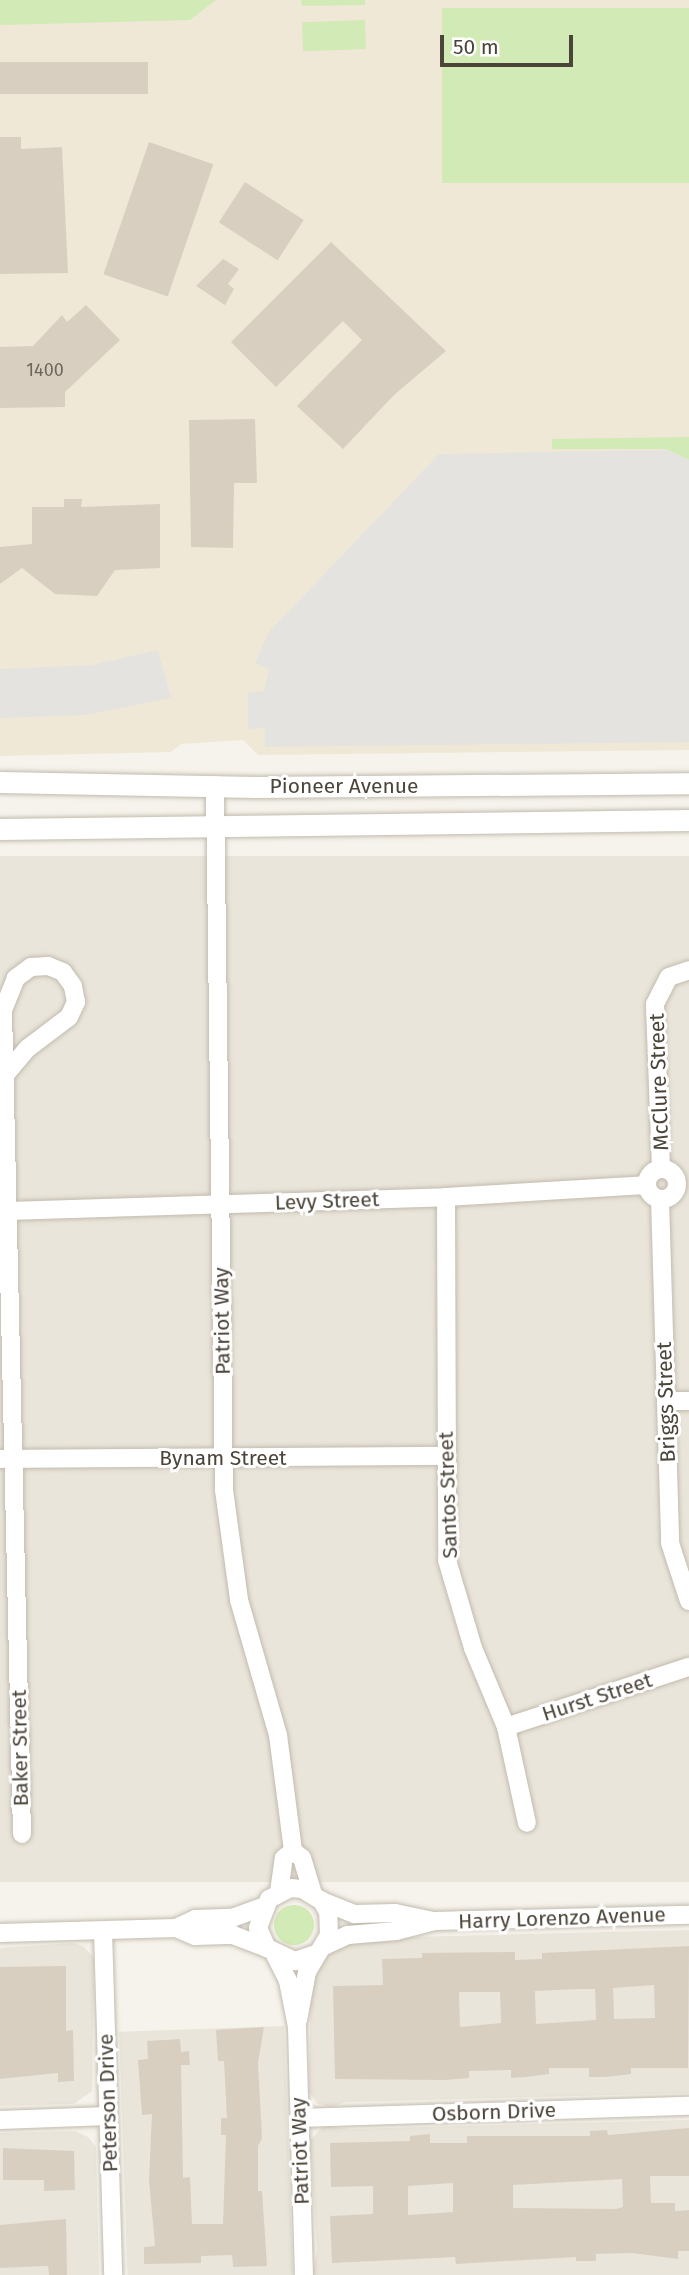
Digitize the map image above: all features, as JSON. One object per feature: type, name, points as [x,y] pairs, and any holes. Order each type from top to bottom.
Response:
[{"type":"street","name":"Pioneer Avenue","points":[[0,782],[215,785],[689,783]]},
{"type":"street","name":"Patriot Way","points":[[215,785],[223,1459],[239,1600],[278,1735],[293,1851]]},
{"type":"street","points":[[608,821],[624,808],[689,806]]},
{"type":"street","name":"Pioneer Avenue","points":[[0,829],[689,820]]},
{"type":"street","name":"Baker Street","points":[[5,1075],[28,1048],[69,1017],[76,1002],[73,986],[63,972],[48,966],[31,967],[16,978],[3,1010],[8,1211],[7,1458],[22,1834]]},
{"type":"street","name":"McClure Street","points":[[661,1169],[656,1004],[669,977],[689,970]]},
{"type":"street","points":[[661,1169],[670,1171],[683,1183],[670,1197],[660,1199],[646,1185],[652,1172],[661,1169]]},
{"type":"street","name":"Levy Street","points":[[8,1211],[446,1197],[646,1185]]},
{"type":"street","name":"Santos Street","points":[[446,1197],[447,1560],[473,1648],[506,1727],[527,1823]]},
{"type":"street","name":"Briggs Street","points":[[660,1199],[670,1543],[689,1601]]},
{"type":"street","points":[[666,1402],[689,1401]]},
{"type":"street","name":"Bynam Street","points":[[7,1458],[445,1456]]},
{"type":"street","name":"Hurst Street","points":[[506,1727],[689,1667]]},
{"type":"street","points":[[176,1928],[195,1936],[233,1935],[295,1961],[320,1950],[331,1923],[302,1858],[293,1851],[284,1858],[279,1892]]},
{"type":"street","points":[[0,1934],[176,1928],[195,1919],[232,1917],[263,1907],[279,1892],[302,1889],[318,1897]]},
{"type":"street","name":"Harry Lorenzo Avenue","points":[[318,1897],[355,1914],[395,1913],[435,1921]]},
{"type":"street","points":[[263,1907],[258,1928],[271,1951]]},
{"type":"street","name":"Harry Lorenzo Avenue","points":[[320,1950],[358,1932],[396,1931],[435,1921],[689,1914]]},
{"type":"street","name":"Peterson Drive","points":[[103,1931],[113,2275]]},
{"type":"street","name":"Patriot Way","points":[[297,2026],[304,1981],[320,1950]]},
{"type":"street","name":"Patriot Way","points":[[271,1951],[288,1981],[297,2026],[304,2275]]},
{"type":"street","name":"Osborn Drive","points":[[299,2118],[689,2106]]},
{"type":"street","points":[[0,2120],[108,2116]]},
{"type":"shaded area","points":[[0,0],[689,0],[689,750],[258,755],[243,740],[181,744],[171,752],[0,756]]},
{"type":"shaded area","points":[[667,450],[689,460],[689,742],[265,747],[265,728],[248,729],[248,692],[264,691],[269,669],[255,663],[269,632],[439,454]]},
{"type":"shaded area","points":[[158,650],[171,698],[85,715],[0,718],[0,669],[92,665]]},
{"type":"shaded area","points":[[0,856],[689,856],[689,1882],[0,1882]]},
{"type":"shaded area","points":[[689,1930],[689,2093],[346,2102],[331,2107],[318,2104],[309,2092],[311,1981],[323,1958],[341,1945],[369,1938]]},
{"type":"shaded area","points":[[72,1943],[83,1946],[94,1958],[92,2091],[74,2104],[0,2106],[0,1948]]},
{"type":"shaded area","points":[[284,2026],[293,2275],[128,2275],[119,2032]]},
{"type":"shaded area","points":[[689,2120],[689,2275],[313,2275],[317,2250],[310,2140],[324,2126],[350,2129]]},
{"type":"shaded area","points":[[75,2131],[88,2137],[96,2147],[99,2275],[0,2275],[0,2133]]},
{"type":"green space","points":[[0,0],[216,0],[190,20],[0,25]]},
{"type":"green space","points":[[301,0],[365,0],[365,5],[302,6]]},
{"type":"green space","points":[[442,8],[689,8],[689,183],[442,183]]},
{"type":"green space","points":[[365,20],[366,49],[303,51],[302,22]]},
{"type":"green space","points":[[689,437],[689,460],[666,449],[552,449],[552,439]]},
{"type":"green space","points":[[294,1905],[302,1906],[308,1911],[313,1917],[313,1933],[308,1939],[302,1944],[294,1945],[286,1944],[280,1939],[275,1933],[274,1925],[275,1917],[280,1911],[286,1906]]},
{"type":"building","points":[[0,62],[148,62],[148,94],[0,94]]},
{"type":"building","points":[[0,137],[21,137],[21,149],[62,147],[68,273],[0,274]]},
{"type":"building","points":[[149,142],[213,164],[168,297],[103,274]]},
{"type":"building","points":[[245,182],[304,220],[278,260],[219,222]]},
{"type":"building","points":[[331,242],[446,351],[394,395],[343,449],[297,406],[362,340],[343,321],[276,387],[231,342]]},
{"type":"building","points":[[223,259],[239,269],[228,284],[234,289],[225,305],[196,286]]},
{"type":"building","points":[[86,305],[120,340],[65,392],[65,407],[0,408],[0,347],[33,346],[62,315],[67,322]]},
{"type":"building","points":[[255,419],[257,483],[234,483],[233,548],[191,547],[189,420]]},
{"type":"building","points":[[64,499],[82,499],[81,507],[160,504],[160,568],[115,570],[97,596],[55,594],[22,568],[0,584],[0,547],[32,544],[32,507],[64,507]]},
{"type":"building","points":[[689,1946],[688,2068],[631,2068],[631,2074],[606,2077],[589,2077],[589,2068],[549,2068],[549,2074],[511,2078],[511,2070],[469,2071],[469,2078],[445,2080],[335,2079],[333,1986],[383,1985],[382,1959],[422,1958],[422,1953],[515,1952],[515,1960],[542,1959],[542,1953]],"holes":[[[654,1985],[655,2018],[614,2019],[613,1988]],[[595,1989],[596,2020],[536,2024],[535,1991]],[[459,1992],[500,1992],[501,2023],[460,2027]]]},
{"type":"building","points":[[66,1966],[66,2031],[73,2030],[74,2081],[58,2082],[58,2073],[0,2079],[0,1967]]},
{"type":"building","points":[[264,2027],[258,2063],[262,2138],[258,2146],[258,2191],[262,2191],[267,2266],[233,2267],[232,2255],[201,2256],[201,2263],[144,2264],[144,2247],[155,2246],[149,2180],[152,2114],[142,2115],[138,2060],[148,2059],[147,2041],[180,2039],[181,2052],[189,2051],[190,2065],[181,2065],[183,2178],[190,2177],[192,2224],[223,2224],[226,2135],[221,2135],[221,2118],[227,2118],[224,2061],[218,2061],[216,2030]]},
{"type":"building","points":[[689,2128],[689,2176],[650,2176],[651,2203],[675,2203],[675,2211],[689,2210],[689,2251],[678,2251],[678,2259],[632,2253],[596,2254],[596,2261],[576,2261],[576,2257],[456,2264],[455,2257],[332,2263],[330,2216],[373,2214],[373,2186],[331,2187],[330,2143],[410,2141],[410,2136],[430,2134],[430,2143],[467,2143],[467,2136],[590,2136],[590,2131],[607,2130],[608,2135]],"holes":[[[622,2179],[623,2207],[616,2209],[513,2208],[513,2185]],[[453,2183],[453,2212],[408,2215],[408,2186]]]},
{"type":"building","points":[[3,2148],[74,2151],[75,2190],[44,2191],[44,2180],[3,2180]]},
{"type":"building","points":[[66,2219],[67,2275],[49,2275],[48,2266],[0,2268],[0,2225]]}]
